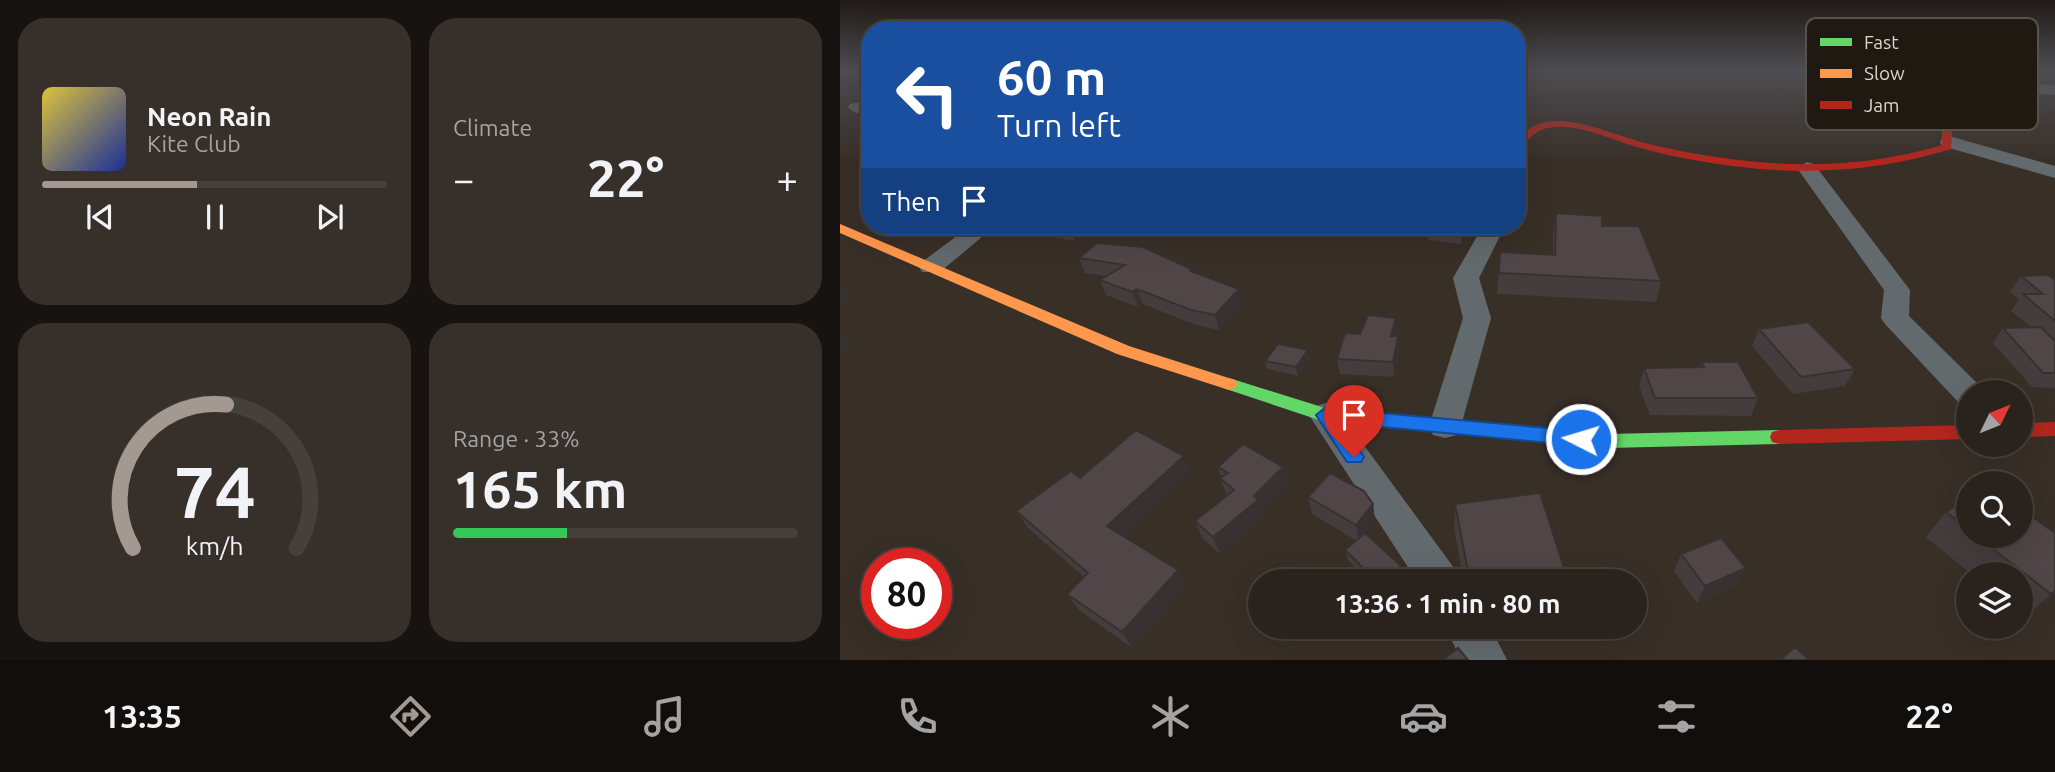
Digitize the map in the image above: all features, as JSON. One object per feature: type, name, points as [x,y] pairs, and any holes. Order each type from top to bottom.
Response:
[{"type":"main road","points":[[1526,134],[1550,123],[1651,148],[1755,164],[1807,168],[1889,163],[1931,155],[1947,147],[1949,142],[1946,130]]},
{"type":"main road","points":[[840,228],[1123,350],[1325,415],[1608,441],[1956,432]]},
{"type":"main road","points":[[2034,430],[2055,429]]},
{"type":"street","points":[[1949,142],[2055,172]]},
{"type":"street","points":[[1807,168],[1897,290],[1895,318],[1956,381]]},
{"type":"street","points":[[930,267],[972,235]]},
{"type":"street","points":[[1445,426],[1477,318],[1466,278],[1489,235]]},
{"type":"street","points":[[1325,415],[1432,569]]},
{"type":"street","points":[[1473,639],[1485,660]]},
{"type":"building","points":[[1556,213],[1602,216],[1602,226],[1639,226],[1661,281],[1499,273],[1500,252],[1555,255]]},
{"type":"building","points":[[1097,243],[1143,247],[1191,269],[1190,271],[1239,289],[1215,315],[1191,310],[1137,289],[1132,292],[1100,280],[1125,265],[1079,258]]},
{"type":"building","points":[[2048,275],[2055,280],[2055,321],[2023,294],[2043,294],[2021,276]]},
{"type":"building","points":[[1368,315],[1396,318],[1391,336],[1398,336],[1393,362],[1337,359],[1345,333],[1360,334]]},
{"type":"building","points":[[1808,322],[1855,369],[1801,377],[1759,329]]},
{"type":"building","points":[[2041,327],[2055,341],[2055,373],[2043,373],[2003,328]]},
{"type":"building","points":[[1278,344],[1308,350],[1296,367],[1265,361]]},
{"type":"building","points":[[1702,362],[1738,362],[1758,398],[1655,398],[1644,368],[1704,367]]},
{"type":"building","points":[[1136,430],[1184,456],[1107,526],[1178,570],[1122,632],[1067,594],[1088,573],[1016,511],[1071,471],[1080,478]]},
{"type":"building","points":[[1243,444],[1283,467],[1254,496],[1258,500],[1213,537],[1195,521],[1234,490],[1220,478],[1228,473],[1218,467]]},
{"type":"building","points":[[1330,473],[1364,491],[1373,504],[1356,525],[1308,497]]},
{"type":"building","points":[[1540,493],[1564,569],[1468,569],[1455,504]]},
{"type":"building","points":[[1956,506],[1956,520],[1946,512]]},
{"type":"building","points":[[2033,517],[2055,533],[2055,591],[2051,594],[2033,580],[2033,562],[2010,562],[1992,548],[2033,548]]},
{"type":"building","points":[[1365,533],[1401,566],[1398,569],[1364,569],[1345,550]]},
{"type":"building","points":[[1721,538],[1746,568],[1705,586],[1681,554]]},
{"type":"building","points":[[1795,647],[1809,660],[1780,660]]},
{"type":"building","points":[[1458,648],[1468,660],[1443,660]]},
{"type":"traffic: fast","points":[[1229,384],[1325,415],[1608,441],[1779,437]]},
{"type":"traffic: slow","points":[[840,228],[1123,350],[1229,384]]},
{"type":"traffic: jam","points":[[1526,136],[1540,126],[1570,125],[1652,148],[1725,162],[1838,168],[1875,165],[1947,147],[1947,130]]},
{"type":"traffic: jam","points":[[2034,430],[2055,429]]},
{"type":"traffic: jam","points":[[1779,437],[1956,432]]},
{"type":"route","points":[[1354,457],[1325,415],[1581,439]]}]
